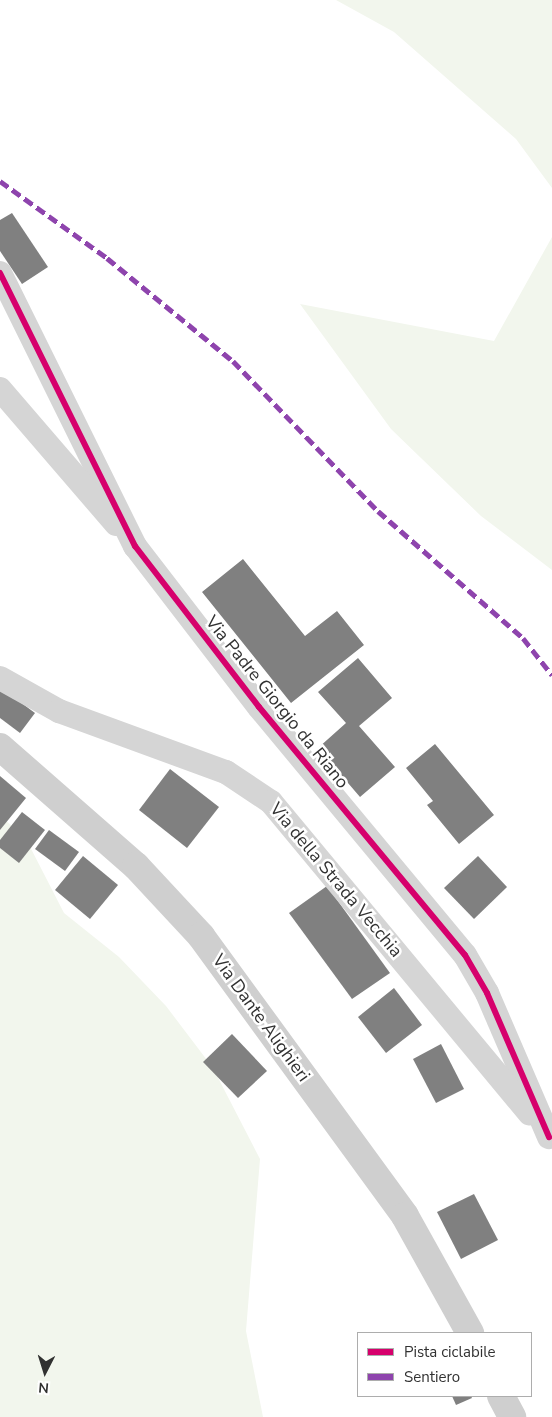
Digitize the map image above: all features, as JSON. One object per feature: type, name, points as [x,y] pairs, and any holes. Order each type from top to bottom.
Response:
[{"type":"main road","name":"Via Dante Alighieri","points":[[0,747],[136,866],[201,936],[405,1216],[469,1332]]},
{"type":"main road","points":[[502,1397],[512,1417]]},
{"type":"street","name":"Via Padre Giorgio da Riano","points":[[0,273],[135,546],[259,707],[465,955],[487,994],[550,1140]]},
{"type":"street","points":[[0,389],[135,546]]},
{"type":"street","name":"Via della Strada Vecchia","points":[[0,678],[66,714],[226,772],[271,802],[550,1140]]},
{"type":"shaded area","points":[[336,0],[552,0],[552,188],[516,139],[394,32]]},
{"type":"shaded area","points":[[552,237],[552,570],[481,516],[391,429],[300,304],[494,341]]},
{"type":"shaded area","points":[[0,815],[26,839],[64,913],[119,957],[166,1006],[213,1068],[260,1159],[246,1331],[263,1417],[0,1417]]},
{"type":"building","points":[[12,213],[48,267],[22,284],[0,251],[0,220]]},
{"type":"building","points":[[243,559],[305,636],[337,611],[364,645],[291,703],[202,592]]},
{"type":"building","points":[[358,658],[392,698],[359,726],[395,767],[360,797],[318,748],[346,723],[318,692]]},
{"type":"building","points":[[0,687],[35,713],[20,733],[0,718]]},
{"type":"building","points":[[435,744],[494,815],[459,844],[427,805],[433,801],[406,768]]},
{"type":"building","points":[[170,769],[219,807],[187,848],[139,810]]},
{"type":"building","points":[[0,776],[26,798],[0,830]]},
{"type":"building","points":[[22,812],[45,830],[19,863],[0,848],[0,840]]},
{"type":"building","points":[[49,830],[79,852],[65,871],[35,849]]},
{"type":"building","points":[[83,856],[118,885],[90,919],[55,890]]},
{"type":"building","points":[[478,856],[507,887],[474,919],[444,888]]},
{"type":"building","points":[[327,886],[390,973],[352,999],[289,913]]},
{"type":"building","points":[[394,988],[422,1025],[386,1053],[358,1017]]},
{"type":"building","points":[[232,1034],[267,1071],[238,1098],[203,1062]]},
{"type":"building","points":[[441,1044],[464,1089],[436,1103],[413,1059]]},
{"type":"building","points":[[474,1194],[498,1240],[461,1259],[437,1212]]},
{"type":"building","points":[[452,1397],[472,1398],[456,1405]]},
{"type":"marked path","points":[[0,181],[107,258],[233,361],[378,511],[523,638],[552,675]]},
{"type":"cycle path","points":[[0,273],[135,546],[259,707],[465,955],[487,993],[549,1137]]}]
